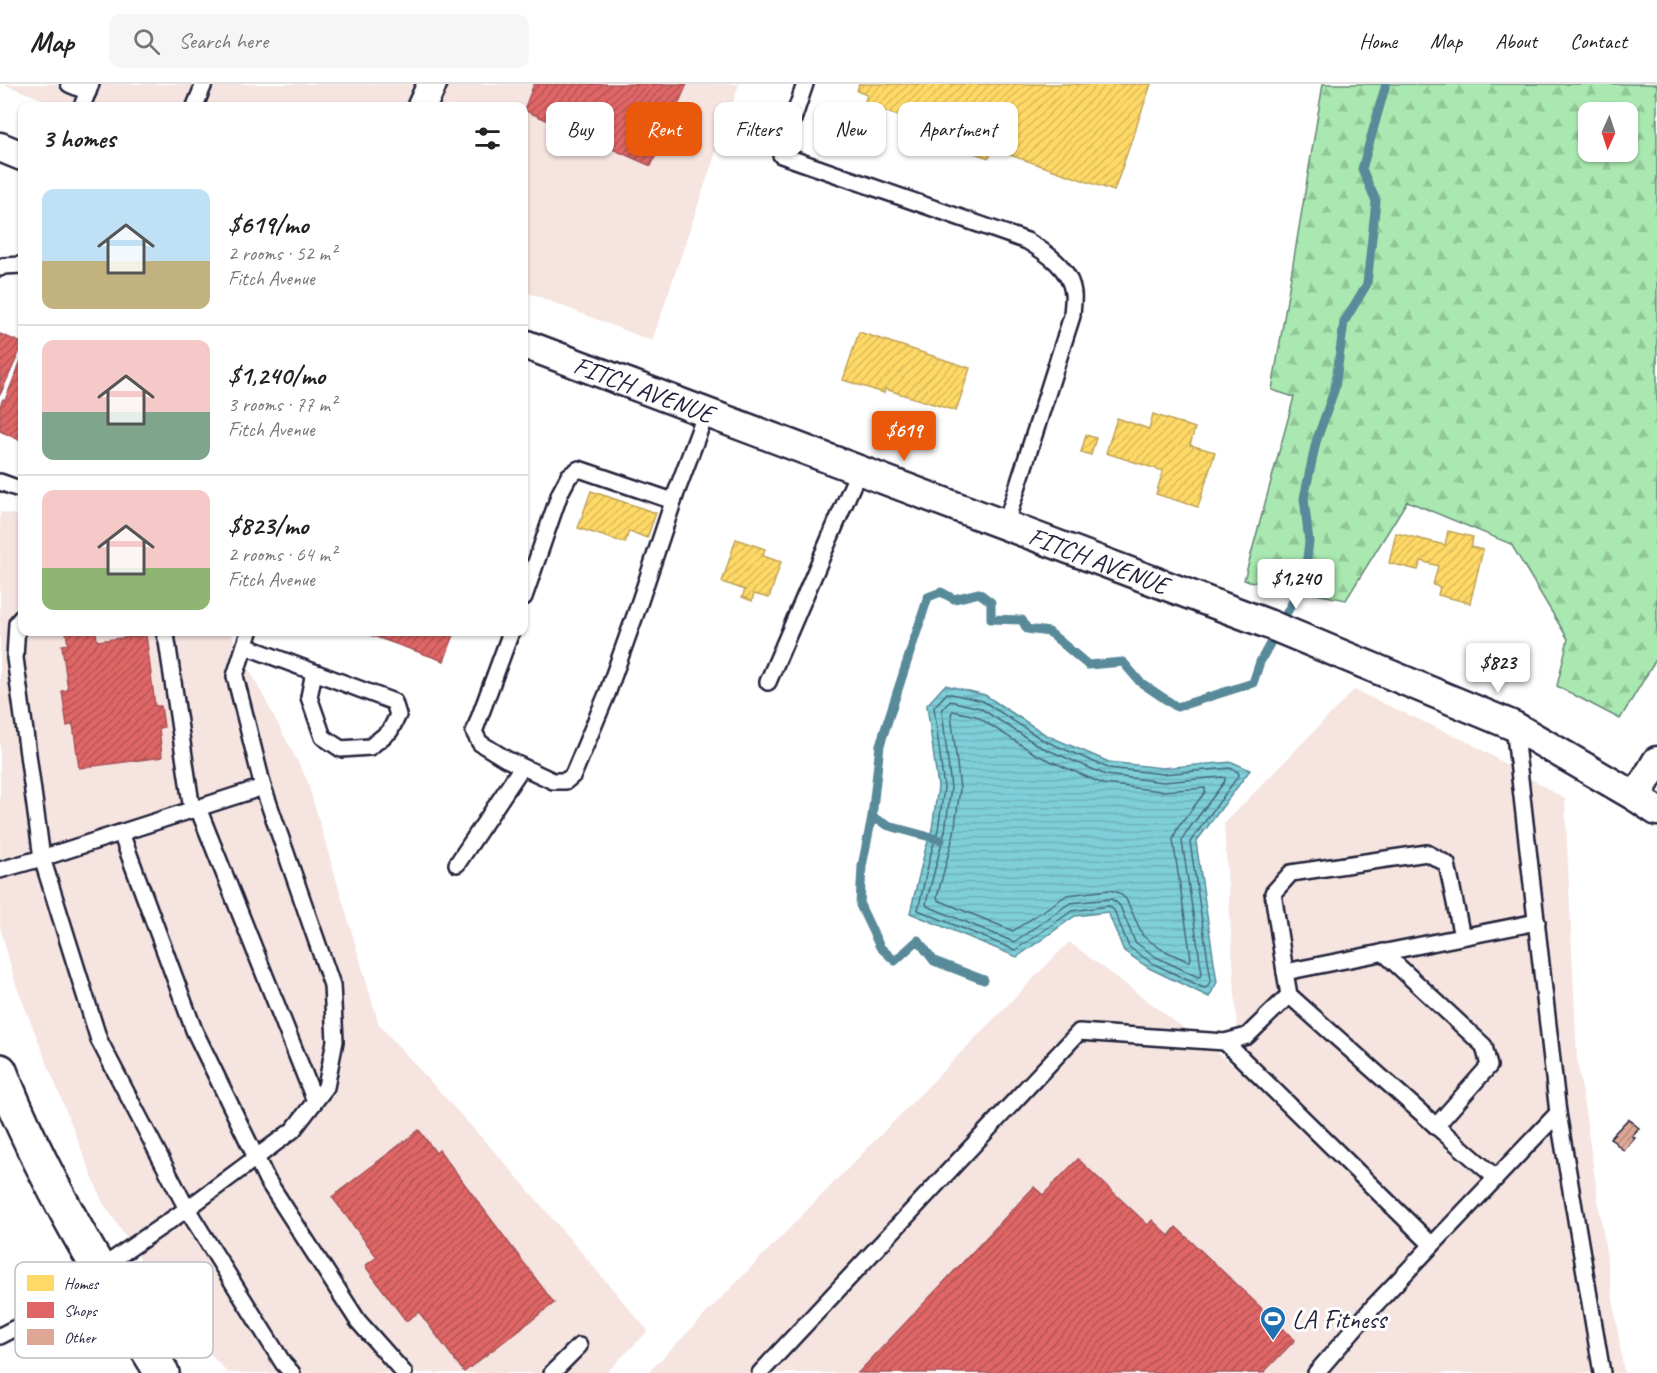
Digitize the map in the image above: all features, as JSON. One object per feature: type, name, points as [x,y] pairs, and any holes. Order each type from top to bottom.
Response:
[{"type":"main road","points":[[0,1071],[12,1102],[50,1180],[94,1262]]},
{"type":"main road","points":[[153,1358],[162,1373]]},
{"type":"street","points":[[425,102],[432,84]]},
{"type":"street","points":[[0,147],[18,154]]},
{"type":"street","name":"FITCH AVENUE","points":[[528,346],[1305,639],[1514,726],[1647,804]]},
{"type":"street","points":[[1647,804],[1657,761]]},
{"type":"lane","points":[[69,84],[87,94]]},
{"type":"lane","points":[[197,102],[204,84]]},
{"type":"lane","points":[[805,84],[781,155],[1027,241],[1049,255],[1068,275],[1074,293],[1072,316],[1005,525]]},
{"type":"lane","points":[[0,268],[18,265]]},
{"type":"lane","points":[[510,636],[474,732],[480,743],[506,759],[553,781],[566,781],[573,775],[638,610],[673,501],[706,413]]},
{"type":"lane","points":[[528,585],[560,493],[569,476],[579,469],[673,501]]},
{"type":"lane","points":[[768,682],[859,470]]},
{"type":"lane","points":[[0,482],[18,489]]},
{"type":"lane","points":[[18,622],[15,658],[42,858],[99,1040],[187,1209],[283,1363],[292,1373]]},
{"type":"lane","points":[[165,636],[195,809],[315,1101]]},
{"type":"lane","points":[[120,1262],[293,1130],[326,1087],[335,1041],[332,985],[262,788],[236,676],[247,639],[314,672],[394,702],[398,715],[390,731],[370,747],[341,749],[323,737],[309,697],[314,672]]},
{"type":"lane","points":[[1514,726],[1558,1113],[1602,1373]]},
{"type":"lane","points":[[457,864],[522,767]]},
{"type":"lane","points":[[0,870],[262,788]]},
{"type":"lane","points":[[121,833],[194,1030],[267,1180],[358,1321],[404,1373]]},
{"type":"lane","points":[[1462,937],[1447,864],[1427,853],[1291,873],[1273,893],[1289,994],[1496,1178]]},
{"type":"lane","points":[[1286,972],[1537,922]]},
{"type":"lane","points":[[1383,952],[1484,1046],[1490,1066],[1436,1126]]},
{"type":"lane","points":[[760,1373],[1079,1032],[1225,1042],[1247,1036],[1289,994]]},
{"type":"lane","points":[[1225,1042],[1432,1245]]},
{"type":"lane","points":[[1316,1373],[1372,1308],[1558,1113]]},
{"type":"lane","points":[[0,1336],[15,1327]]},
{"type":"lane","points":[[552,1373],[579,1346]]},
{"type":"shaded area","points":[[3,84],[739,84],[733,102],[714,102],[715,156],[652,341],[528,293],[528,102],[49,102]]},
{"type":"shaded area","points":[[0,512],[18,515],[18,636],[232,636],[307,780],[379,1025],[512,1171],[648,1331],[606,1373],[228,1373],[213,1357],[213,1262],[142,1262],[102,1201],[16,985],[0,927]]},
{"type":"shaded area","points":[[1354,690],[1470,743],[1565,799],[1577,1058],[1624,1373],[648,1373],[1069,942],[1240,1070],[1224,824]]},
{"type":"green space","points":[[1323,84],[1657,84],[1657,658],[1620,719],[1557,686],[1568,639],[1511,544],[1407,501],[1346,600],[1244,580],[1294,397],[1272,390]]},
{"type":"water","points":[[945,685],[985,695],[1046,735],[1109,762],[1162,768],[1232,762],[1250,770],[1196,842],[1217,982],[1209,997],[1149,968],[1124,951],[1108,912],[1075,916],[1017,957],[910,913],[932,829],[938,787],[927,705]]},
{"type":"building: Homes","points":[[859,84],[1151,84],[1114,191],[1013,156],[1018,156],[1018,102],[898,102],[898,116],[886,112],[886,102],[865,102],[867,95],[857,91]]},
{"type":"building: Homes","points":[[859,332],[970,368],[956,411],[885,389],[884,393],[843,380]]},
{"type":"building: Homes","points":[[1153,414],[1195,428],[1190,445],[1215,452],[1198,507],[1156,494],[1163,471],[1106,453],[1117,418],[1149,429]]},
{"type":"building: Homes","points":[[1086,435],[1096,438],[1091,455],[1081,452]]},
{"type":"building: Homes","points":[[591,491],[656,513],[647,538],[629,531],[625,543],[578,528]]},
{"type":"building: Homes","points":[[1448,531],[1473,537],[1471,547],[1483,550],[1470,603],[1438,595],[1440,587],[1433,585],[1438,566],[1421,561],[1418,570],[1389,563],[1396,533],[1445,545]]},
{"type":"building: Homes","points":[[736,539],[765,549],[763,556],[781,562],[769,598],[754,594],[752,601],[742,597],[745,590],[722,582]]},
{"type":"building: Shops","points":[[534,84],[687,84],[679,102],[626,102],[626,155],[614,150],[614,102],[546,102],[546,120],[528,112],[528,102]]},
{"type":"building: Shops","points":[[628,156],[655,156],[651,166]]},
{"type":"building: Shops","points":[[0,334],[18,341],[18,355],[0,395]]},
{"type":"building: Shops","points":[[18,368],[18,439],[0,431],[0,406],[3,399],[5,400]]},
{"type":"building: Shops","points":[[67,636],[96,636],[97,641],[146,636],[155,706],[161,706],[164,727],[159,728],[162,757],[79,768],[73,724],[67,726],[62,691],[68,690],[62,645],[68,644]]},
{"type":"building: Shops","points":[[373,636],[453,636],[444,661]]},
{"type":"building: Shops","points":[[419,1130],[436,1153],[439,1150],[554,1303],[464,1372],[419,1312],[406,1321],[365,1266],[377,1257],[332,1197]]},
{"type":"building: Shops","points":[[1078,1159],[1148,1225],[1152,1220],[1169,1236],[1176,1227],[1295,1340],[1263,1373],[858,1373],[1034,1187],[1043,1195]]},
{"type":"building: Other","points":[[1628,1119],[1639,1128],[1632,1136],[1635,1138],[1624,1151],[1610,1138]]},
{"type":"waterway","points":[[984,980],[934,961],[918,940],[895,961],[880,947],[860,905],[862,866],[872,817],[880,745],[928,597],[941,592],[954,599],[979,593],[991,602],[991,619],[1022,620],[1027,629],[1049,632],[1088,665],[1123,662],[1140,682],[1177,707],[1253,683],[1260,662],[1304,581],[1309,542],[1304,498],[1316,442],[1335,388],[1344,322],[1367,284],[1376,201],[1362,169],[1386,84]]},
{"type":"waterway","points":[[872,817],[889,826],[941,840]]},
{"type":"place","name":"LA Fitness","points":[[1273,1342]]}]
